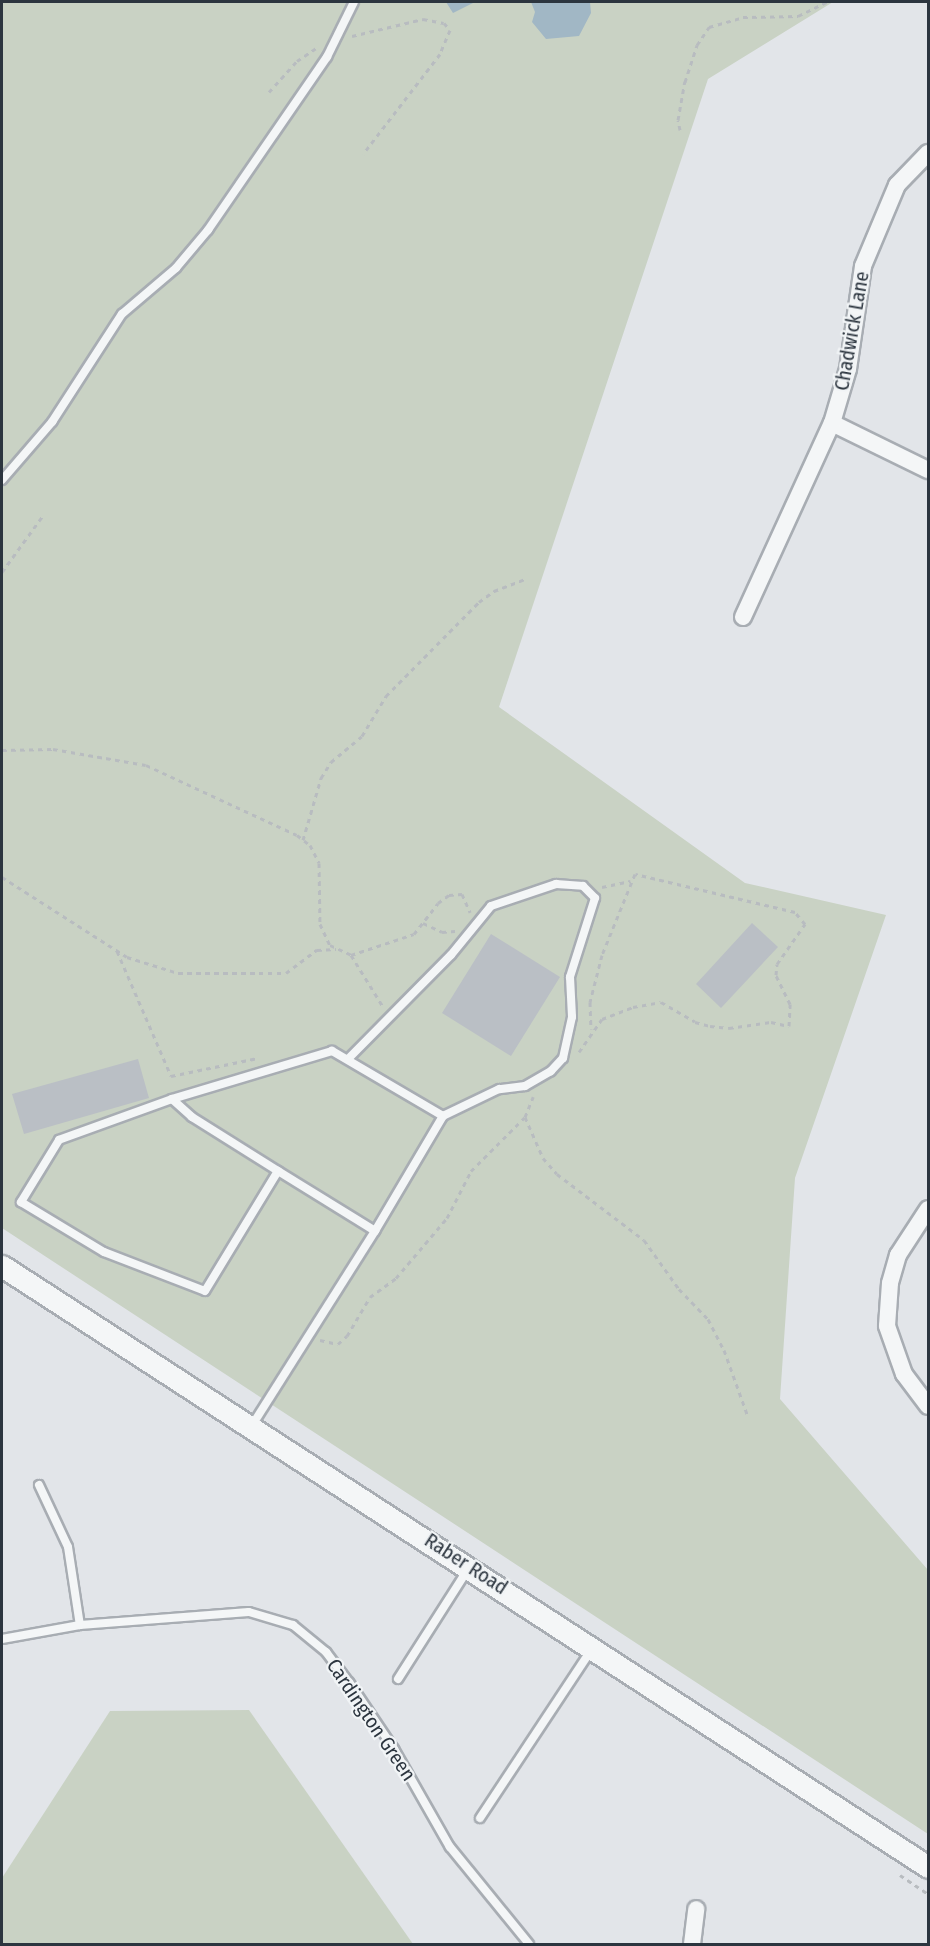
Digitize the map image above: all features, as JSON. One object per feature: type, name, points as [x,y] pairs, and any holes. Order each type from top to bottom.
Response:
[{"type":"street","name":"Chadwick Lane","points":[[743,617],[832,423],[848,369],[863,266],[897,185],[928,153]]},
{"type":"street","points":[[832,423],[928,470]]},
{"type":"street","points":[[928,1209],[898,1255],[890,1283],[887,1326],[904,1374],[928,1406]]},
{"type":"street","name":"Raber Road","points":[[2,1266],[470,1566],[928,1867]]},
{"type":"street","points":[[692,1944],[696,1909]]},
{"type":"lane","points":[[2,480],[52,422],[122,314],[176,268],[208,230],[257,163],[336,41],[354,2]]},
{"type":"lane","points":[[251,1427],[375,1230],[443,1116],[499,1089],[525,1086],[551,1071],[563,1058],[572,1017],[570,977],[596,898],[583,886],[556,884],[491,906],[451,955],[349,1058]]},
{"type":"lane","points":[[278,1171],[205,1291],[104,1252],[21,1202],[59,1140],[172,1099],[332,1051],[349,1058],[443,1116]]},
{"type":"lane","points":[[172,1099],[192,1117],[375,1230]]},
{"type":"lane","points":[[39,1485],[68,1547],[80,1625]]},
{"type":"lane","points":[[398,1679],[470,1566]]},
{"type":"lane","name":"Cardington Green","points":[[2,1639],[80,1625],[249,1612],[272,1616],[311,1637],[349,1682],[394,1749],[450,1847],[529,1944]]},
{"type":"lane","points":[[480,1818],[592,1647]]},
{"type":"path","points":[[680,130],[678,120],[685,82],[697,45],[709,27],[743,17],[798,16],[827,2]]},
{"type":"path","points":[[269,92],[310,51],[336,41],[423,19],[444,23],[450,30],[440,54],[363,154]]},
{"type":"path","points":[[2,572],[42,518]]},
{"type":"path","points":[[303,840],[321,778],[331,762],[362,736],[386,696],[419,667],[479,602],[494,591],[525,579]]},
{"type":"path","points":[[2,750],[53,749],[146,765],[198,791],[248,810],[303,840],[319,863],[320,924],[330,945],[351,955],[389,1017]]},
{"type":"path","points":[[574,1060],[591,1029],[602,1019],[633,1006],[661,1002],[695,1022],[710,1026],[729,1028],[771,1022],[789,1026],[790,1004],[776,975],[777,963],[805,924],[795,912],[635,874],[602,955],[590,1002],[591,1029]]},
{"type":"path","points":[[2,877],[127,957],[178,973],[208,975],[286,973],[317,950],[334,948],[351,955],[414,934],[438,903],[449,895],[462,894],[470,911],[465,922]]},
{"type":"path","points":[[589,890],[632,880]]},
{"type":"path","points":[[423,923],[442,932],[460,926]]},
{"type":"path","points":[[117,950],[171,1076],[262,1057]]},
{"type":"path","points":[[310,1331],[322,1342],[338,1344],[347,1336],[370,1297],[396,1278],[447,1218],[471,1171],[525,1118],[535,1094]]},
{"type":"path","points":[[525,1118],[543,1158],[557,1174],[644,1240],[679,1289],[708,1319],[724,1350],[747,1414]]},
{"type":"green space","points":[[2,2],[833,2],[708,79],[499,707],[745,883],[886,915],[795,1178],[780,1399],[928,1570],[928,1834],[2,1228]]},
{"type":"green space","points":[[249,1710],[413,1944],[2,1944],[2,1878],[110,1711]]},
{"type":"water","points":[[446,2],[475,2],[453,13]]},
{"type":"water","points":[[531,2],[590,2],[591,13],[579,36],[546,39],[532,22],[535,12]]},
{"type":"building","points":[[752,923],[778,947],[721,1008],[696,984]]},
{"type":"building","points":[[491,934],[560,977],[511,1056],[442,1013]]},
{"type":"building","points":[[138,1059],[149,1098],[24,1134],[12,1094]]}]
